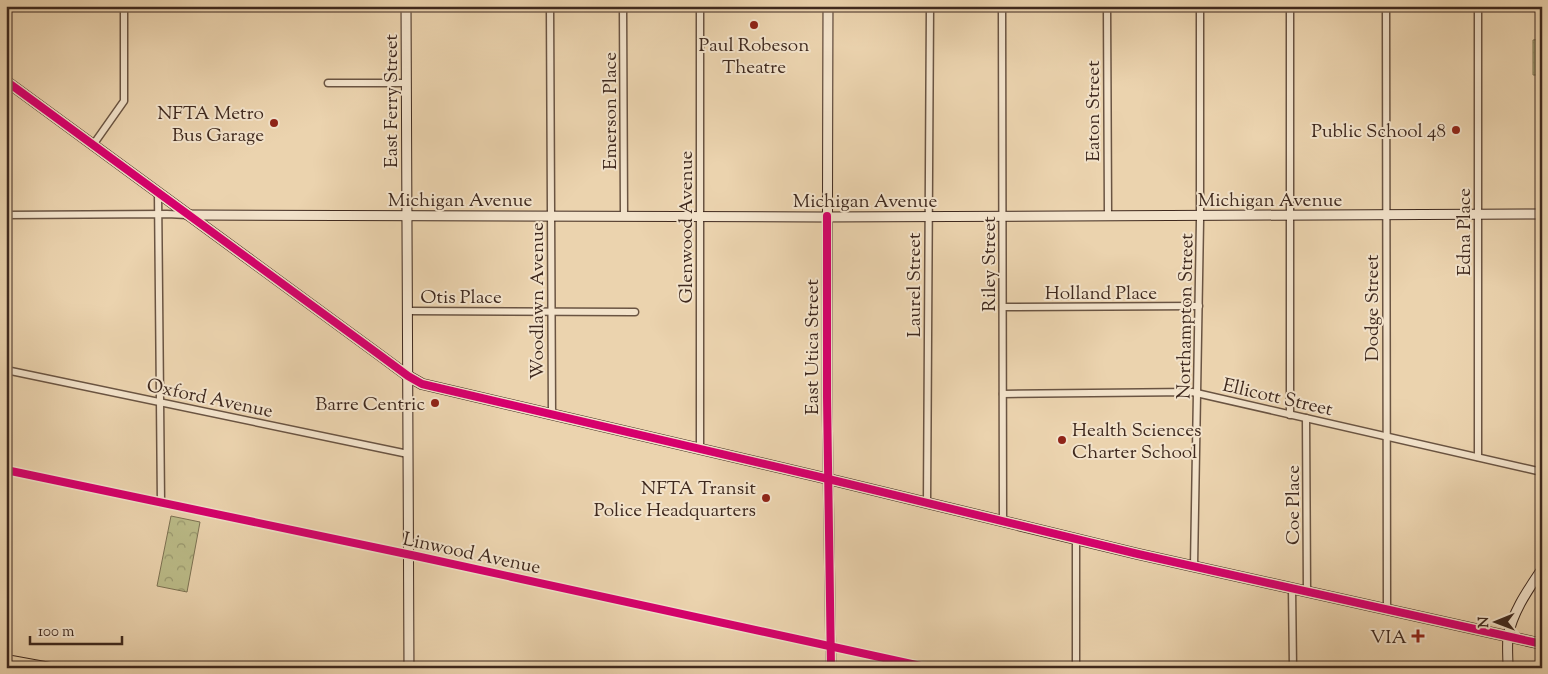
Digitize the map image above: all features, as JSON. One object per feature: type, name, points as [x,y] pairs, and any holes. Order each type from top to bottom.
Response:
[{"type":"main road","points":[[6,81],[408,376],[422,384],[1076,539],[1542,644]]},
{"type":"main road","points":[[6,660],[50,668]]},
{"type":"street","points":[[93,144],[124,101],[124,6]]},
{"type":"street","name":"East Ferry Street","points":[[406,6],[409,668]]},
{"type":"street","name":"Woodlawn Avenue","points":[[550,6],[552,415]]},
{"type":"street","name":"Emerson Place","points":[[624,6],[624,216]]},
{"type":"street","name":"Glenwood Avenue","points":[[700,6],[700,449]]},
{"type":"street","name":"East Utica Street","points":[[828,6],[828,479],[831,668]]},
{"type":"street","name":"Laurel Street","points":[[927,503],[930,6]]},
{"type":"street","name":"Riley Street","points":[[1002,6],[1003,521]]},
{"type":"street","name":"Eaton Street","points":[[1108,6],[1108,215]]},
{"type":"street","name":"Northampton Street","points":[[1194,566],[1200,215],[1200,6]]},
{"type":"street","points":[[1290,6],[1290,414]]},
{"type":"street","name":"Dodge Street","points":[[1386,6],[1387,609]]},
{"type":"street","name":"Edna Place","points":[[1478,6],[1478,457]]},
{"type":"street","points":[[328,83],[406,83]]},
{"type":"street","points":[[158,192],[161,503]]},
{"type":"street","name":"Michigan Avenue","points":[[188,215],[1002,216],[1542,214]]},
{"type":"street","points":[[6,216],[188,215]]},
{"type":"street","name":"Holland Place","points":[[1003,307],[1199,306]]},
{"type":"street","name":"Otis Place","points":[[408,311],[635,312]]},
{"type":"street","name":"Oxford Avenue","points":[[6,370],[408,454]]},
{"type":"street","name":"Ellicott Street","points":[[1003,394],[1192,392],[1542,472]]},
{"type":"street","name":"Coe Place","points":[[1306,418],[1307,591]]},
{"type":"street","name":"Linwood Avenue","points":[[6,470],[408,554],[930,668]]},
{"type":"street","points":[[1076,539],[1076,668]]},
{"type":"street","points":[[1508,668],[1508,637],[1519,604],[1542,569]]},
{"type":"street","points":[[1292,588],[1294,668]]},
{"type":"green space","points":[[1542,39],[1542,75],[1533,75],[1533,40]]},
{"type":"green space","points":[[171,516],[200,522],[187,592],[157,586]]},
{"type":"cycle path","points":[[6,81],[408,376],[422,384],[1138,554],[1542,644]]},
{"type":"cycle path","points":[[827,216],[827,397],[831,668]]},
{"type":"cycle path","points":[[6,470],[416,556],[930,668]]},
{"type":"place","name":"Paul Robeson Theatre","points":[[754,25]]},
{"type":"place","name":"NFTA Metro Bus Garage","points":[[274,123]]},
{"type":"place","name":"Public School 48","points":[[1456,130]]},
{"type":"place","name":"Barre Centric","points":[[435,403]]},
{"type":"place","name":"Health Sciences Charter School","points":[[1062,440]]},
{"type":"place","name":"NFTA Transit Police Headquarters","points":[[766,498]]},
{"type":"place","name":"VIA","points":[[1418,636]]}]
